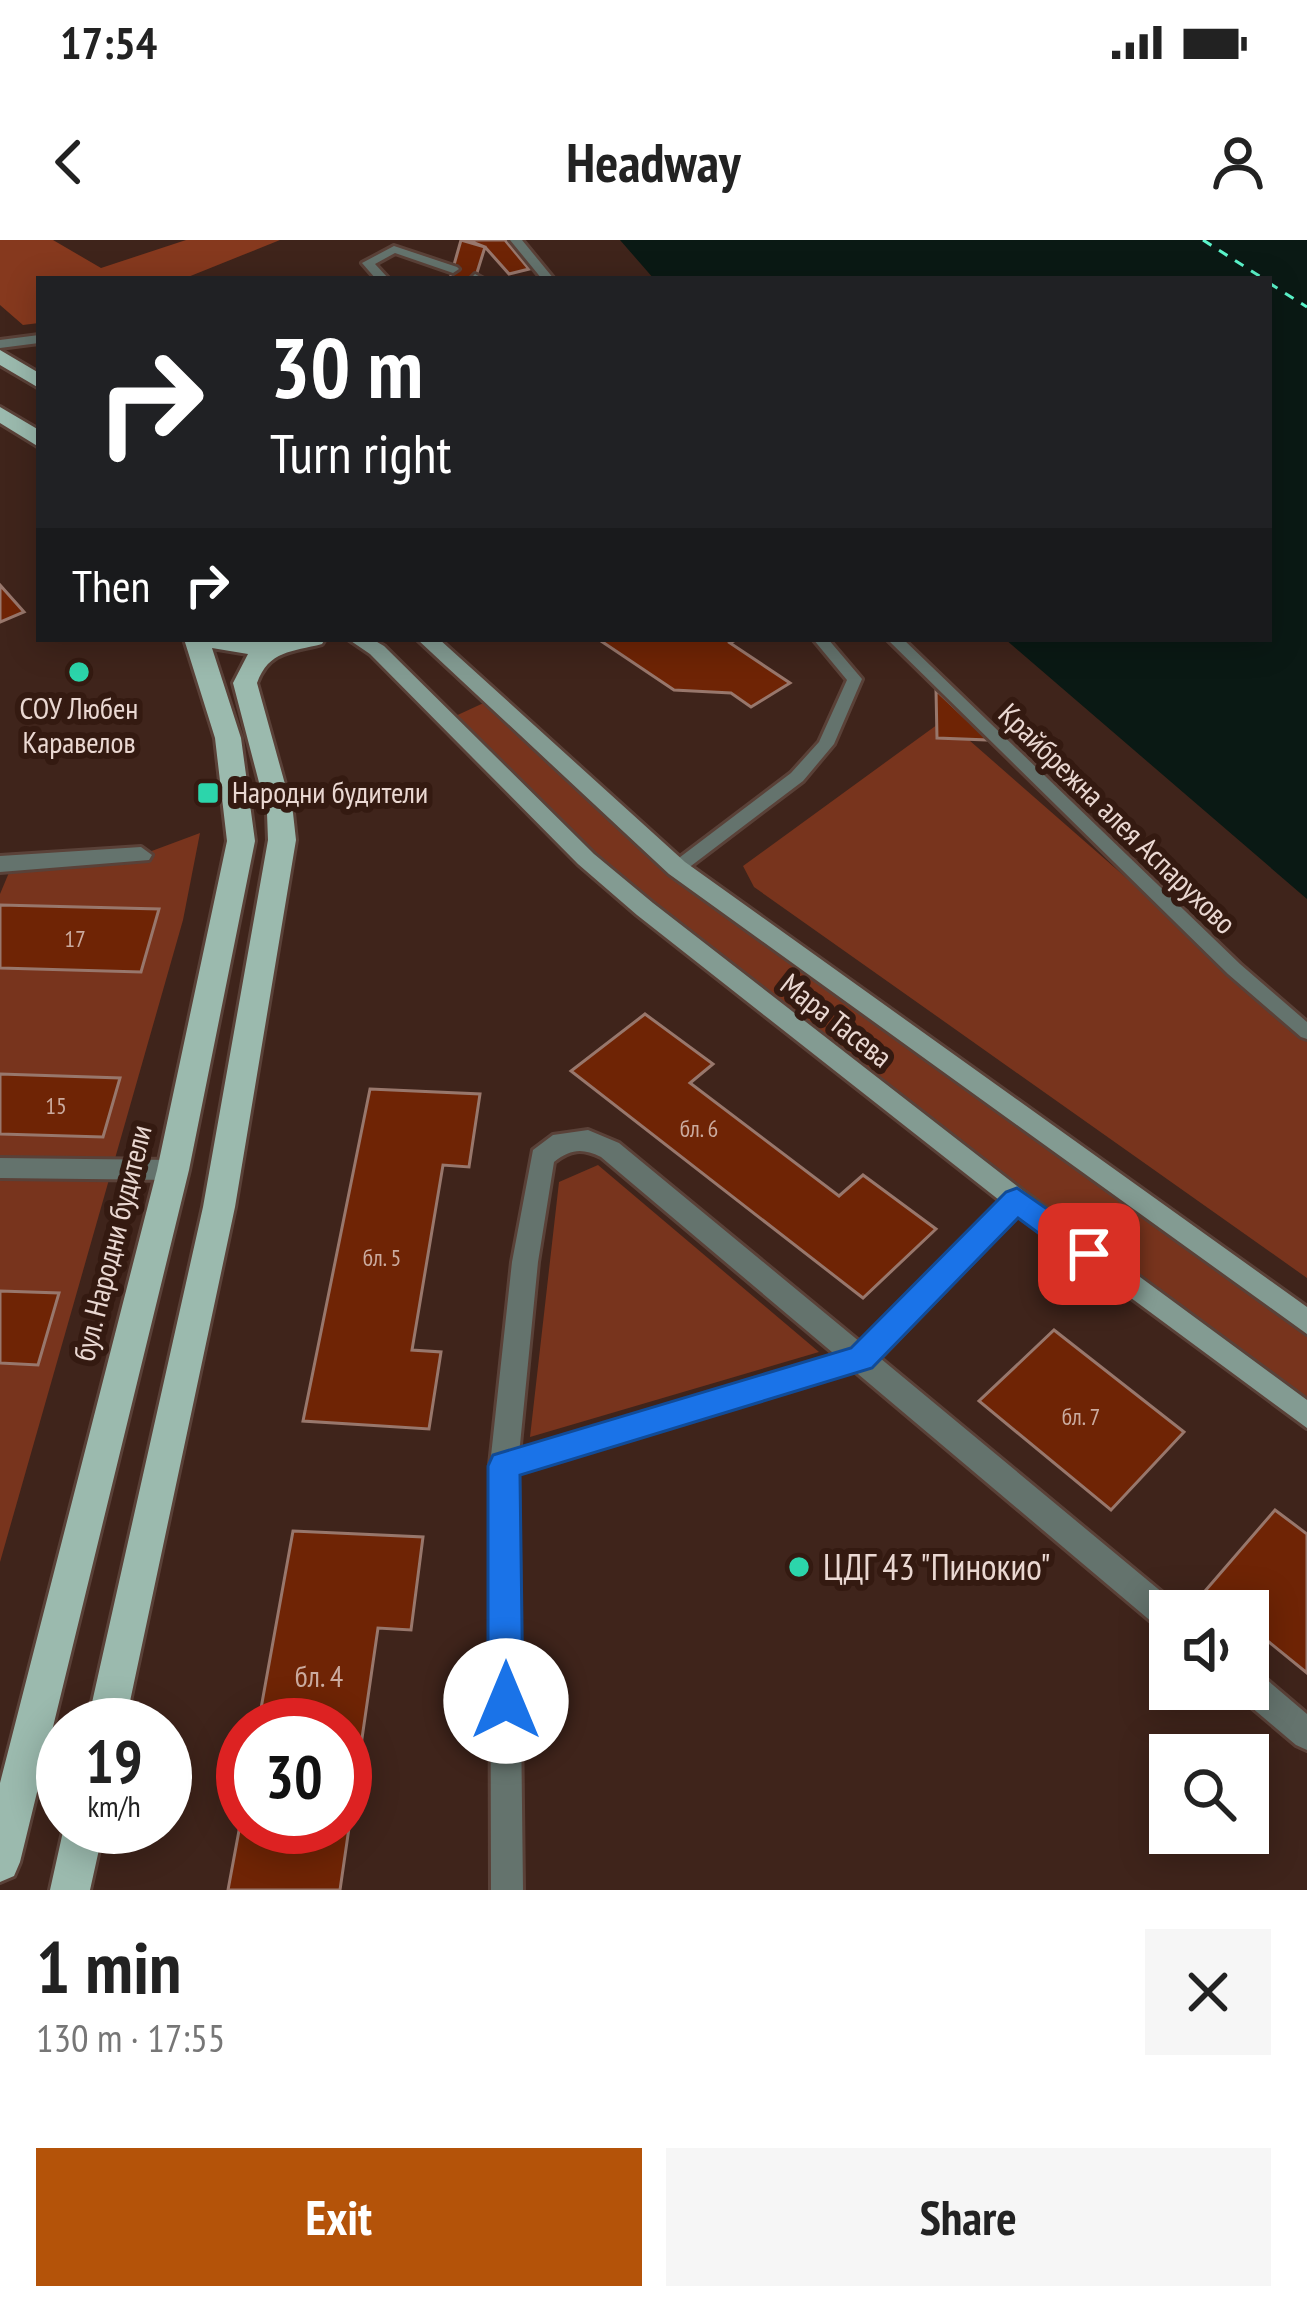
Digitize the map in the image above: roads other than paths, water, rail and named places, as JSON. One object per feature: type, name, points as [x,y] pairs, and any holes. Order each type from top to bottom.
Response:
[{"type":"main road","points":[[0,356],[36,380]]},
{"type":"main road","points":[[0,413],[36,438]]},
{"type":"main road","name":"бул. Народни будители","points":[[0,1862],[172,1170],[241,841],[236,788],[210,674],[197,642]]},
{"type":"main road","points":[[232,642],[273,647],[298,642]]},
{"type":"main road","name":"Мара Тасева","points":[[363,642],[441,710],[601,872],[1017,1200],[1307,1416]]},
{"type":"main road","name":"Мара Тасева","points":[[430,642],[677,868],[1307,1322]]},
{"type":"main road","points":[[112,1698],[219,1207],[282,840],[280,813],[244,683],[252,663],[273,647]]},
{"type":"main road","points":[[70,1890],[78,1854]]},
{"type":"street","points":[[0,864],[141,855]]},
{"type":"street","points":[[507,1890],[504,1466],[538,1168],[550,1148],[562,1142],[588,1140],[610,1150],[1149,1600]]},
{"type":"street","points":[[0,1168],[172,1170]]},
{"type":"street","points":[[861,1359],[1017,1200]]},
{"type":"street","points":[[1269,1701],[1307,1733]]},
{"type":"lane","points":[[516,240],[546,276]]},
{"type":"lane","points":[[379,276],[368,263],[394,249],[453,269]]},
{"type":"lane","points":[[0,344],[36,339]]},
{"type":"lane","points":[[677,868],[797,777],[826,744],[855,679],[823,642]]},
{"type":"lane","name":"Крайбрежна алея Аспарухово","points":[[897,642],[1234,969],[1307,1032]]},
{"type":"lane","points":[[504,1466],[861,1359]]},
{"type":"place","name":"СОУ Любен Каравелов","points":[[79,672]]},
{"type":"place","name":"Народни будители","points":[[208,793]]},
{"type":"place","name":"ЦДГ 43 \"Пинокио\"","points":[[799,1567]]}]
